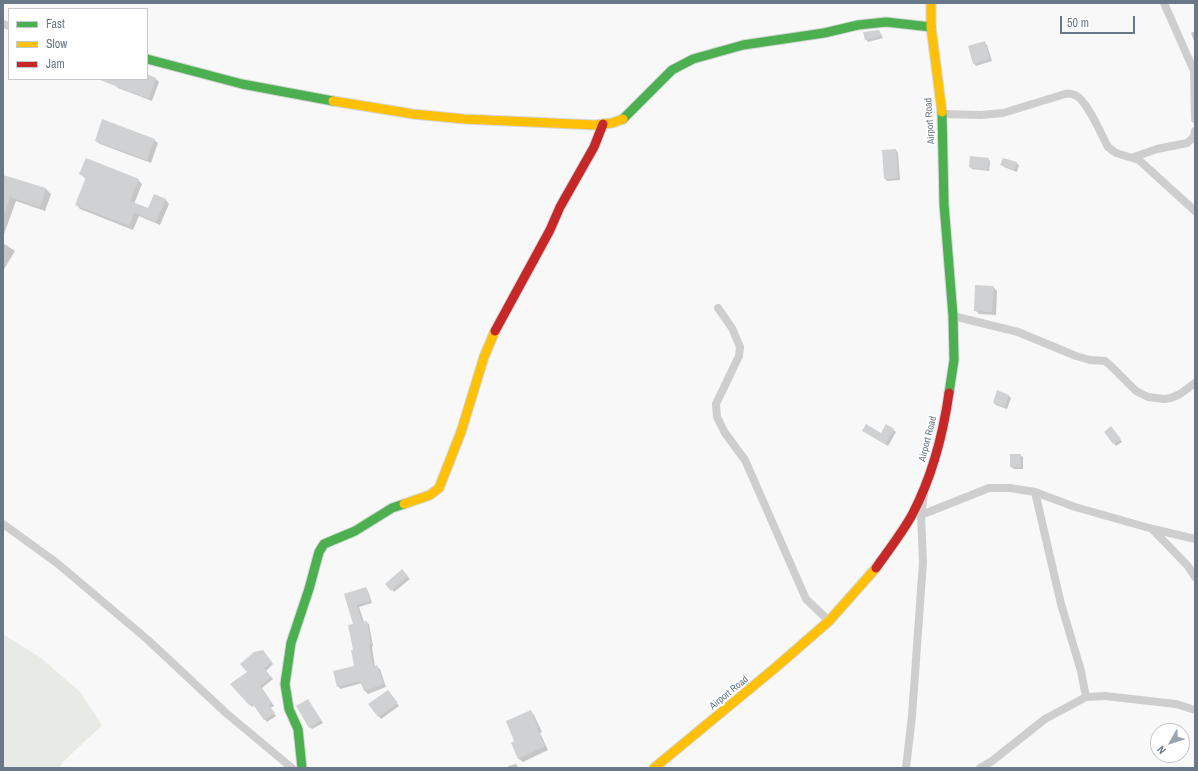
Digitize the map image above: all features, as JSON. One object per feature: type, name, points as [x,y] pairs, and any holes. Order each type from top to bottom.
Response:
[{"type":"street","name":"Airport Road","points":[[654,768],[776,668],[829,621],[875,570],[911,516],[926,485],[936,457],[948,402],[954,360],[953,316],[944,204],[942,114],[931,27],[931,3]]},
{"type":"street","points":[[1164,3],[1194,71],[1195,119]]},
{"type":"street","points":[[148,59],[242,84],[364,107],[464,119],[595,125],[612,123],[624,118],[672,70],[693,59],[743,45],[824,33],[858,25],[886,22],[931,27]]},
{"type":"street","points":[[942,114],[981,115],[1003,113],[1071,93],[1085,104],[1111,151],[1134,157],[1139,160],[1195,211]]},
{"type":"street","points":[[302,768],[298,729],[290,709],[285,684],[291,643],[309,589],[319,552],[324,544],[355,531],[392,508],[430,495],[439,488],[461,432],[484,358],[493,335],[534,260],[560,207],[594,147],[602,124]]},
{"type":"street","points":[[1134,157],[1157,149],[1187,143],[1194,137],[1195,131]]},
{"type":"street","points":[[718,308],[732,328],[740,347],[739,356],[716,404],[717,417],[725,433],[745,460],[806,599],[829,621]]},
{"type":"street","points":[[953,316],[1018,332],[1076,356],[1090,360],[1105,361],[1136,391],[1148,397],[1164,399],[1171,398],[1180,394],[1195,383]]},
{"type":"street","points":[[906,768],[912,716],[923,562],[921,514],[926,485]]},
{"type":"street","points":[[921,514],[989,488],[1010,488],[1035,492],[1075,507],[1152,529],[1195,539]]},
{"type":"street","points":[[1035,492],[1061,604],[1081,671],[1086,697]]},
{"type":"street","points":[[3,524],[57,563],[124,619],[226,713],[292,768]]},
{"type":"street","points":[[1152,529],[1187,565],[1195,577]]},
{"type":"street","points":[[980,768],[992,761],[1045,720],[1086,697],[1105,696],[1176,704],[1195,710]]},
{"type":"shaded area","points":[[3,634],[41,658],[81,693],[102,725],[62,763],[60,768],[3,768]]},
{"type":"building","points":[[879,30],[882,36],[865,40],[863,32]]},
{"type":"building","points":[[985,41],[990,59],[973,64],[968,46]]},
{"type":"building","points":[[148,74],[156,78],[148,100],[147,98],[100,80],[148,80]]},
{"type":"building","points":[[102,119],[155,139],[147,160],[95,141]]},
{"type":"building","points":[[896,149],[898,178],[884,179],[882,150]]},
{"type":"building","points":[[970,156],[989,158],[987,170],[969,167]]},
{"type":"building","points":[[86,158],[139,179],[130,201],[148,208],[154,194],[166,199],[156,222],[134,212],[129,226],[75,205],[86,177],[79,174]]},
{"type":"building","points":[[1003,158],[1017,162],[1014,170],[1000,165]]},
{"type":"building","points":[[3,175],[46,188],[40,207],[10,197],[4,215]]},
{"type":"building","points":[[975,285],[994,286],[992,312],[974,311]]},
{"type":"building","points":[[997,390],[1009,395],[1005,407],[993,403]]},
{"type":"building","points":[[866,424],[881,433],[886,424],[894,429],[885,444],[862,431]]},
{"type":"building","points":[[1111,426],[1121,439],[1113,444],[1104,432]]},
{"type":"building","points":[[1010,454],[1021,454],[1021,467],[1010,467]]},
{"type":"building","points":[[402,569],[408,576],[391,591],[385,584]]},
{"type":"building","points":[[366,587],[370,601],[357,605],[362,622],[367,621],[373,667],[377,665],[384,684],[364,691],[360,681],[337,687],[333,671],[354,666],[351,650],[353,650],[348,625],[353,624],[344,594]]},
{"type":"building","points":[[263,650],[272,662],[264,668],[271,677],[260,686],[272,703],[269,705],[275,713],[264,720],[252,703],[249,705],[230,684],[247,672],[240,664],[254,652]]},
{"type":"building","points":[[388,690],[398,703],[378,717],[368,704]]},
{"type":"building","points":[[308,699],[321,720],[309,728],[296,706]]},
{"type":"building","points":[[531,710],[538,728],[537,729],[545,746],[518,759],[511,743],[514,741],[506,721]]},
{"type":"traffic: fast","points":[[623,119],[672,70],[693,59],[743,45],[824,33],[858,25],[886,22],[931,27]]},
{"type":"traffic: fast","points":[[148,59],[242,84],[333,101]]},
{"type":"traffic: fast","points":[[942,112],[944,204],[953,316],[954,360],[949,393]]},
{"type":"traffic: fast","points":[[302,768],[298,729],[289,709],[285,684],[291,643],[309,589],[319,552],[324,544],[355,531],[392,508],[404,504]]},
{"type":"traffic: slow","points":[[931,3],[931,27],[942,112]]},
{"type":"traffic: slow","points":[[333,101],[413,114],[464,119],[595,125],[612,123],[623,119]]},
{"type":"traffic: slow","points":[[404,504],[430,495],[439,488],[461,432],[484,357],[495,331]]},
{"type":"traffic: slow","points":[[654,768],[775,668],[829,621],[876,568]]},
{"type":"traffic: jam","points":[[495,331],[550,230],[560,207],[594,147],[603,124]]},
{"type":"traffic: jam","points":[[876,568],[908,522],[919,501],[936,456],[944,424],[949,393]]}]
